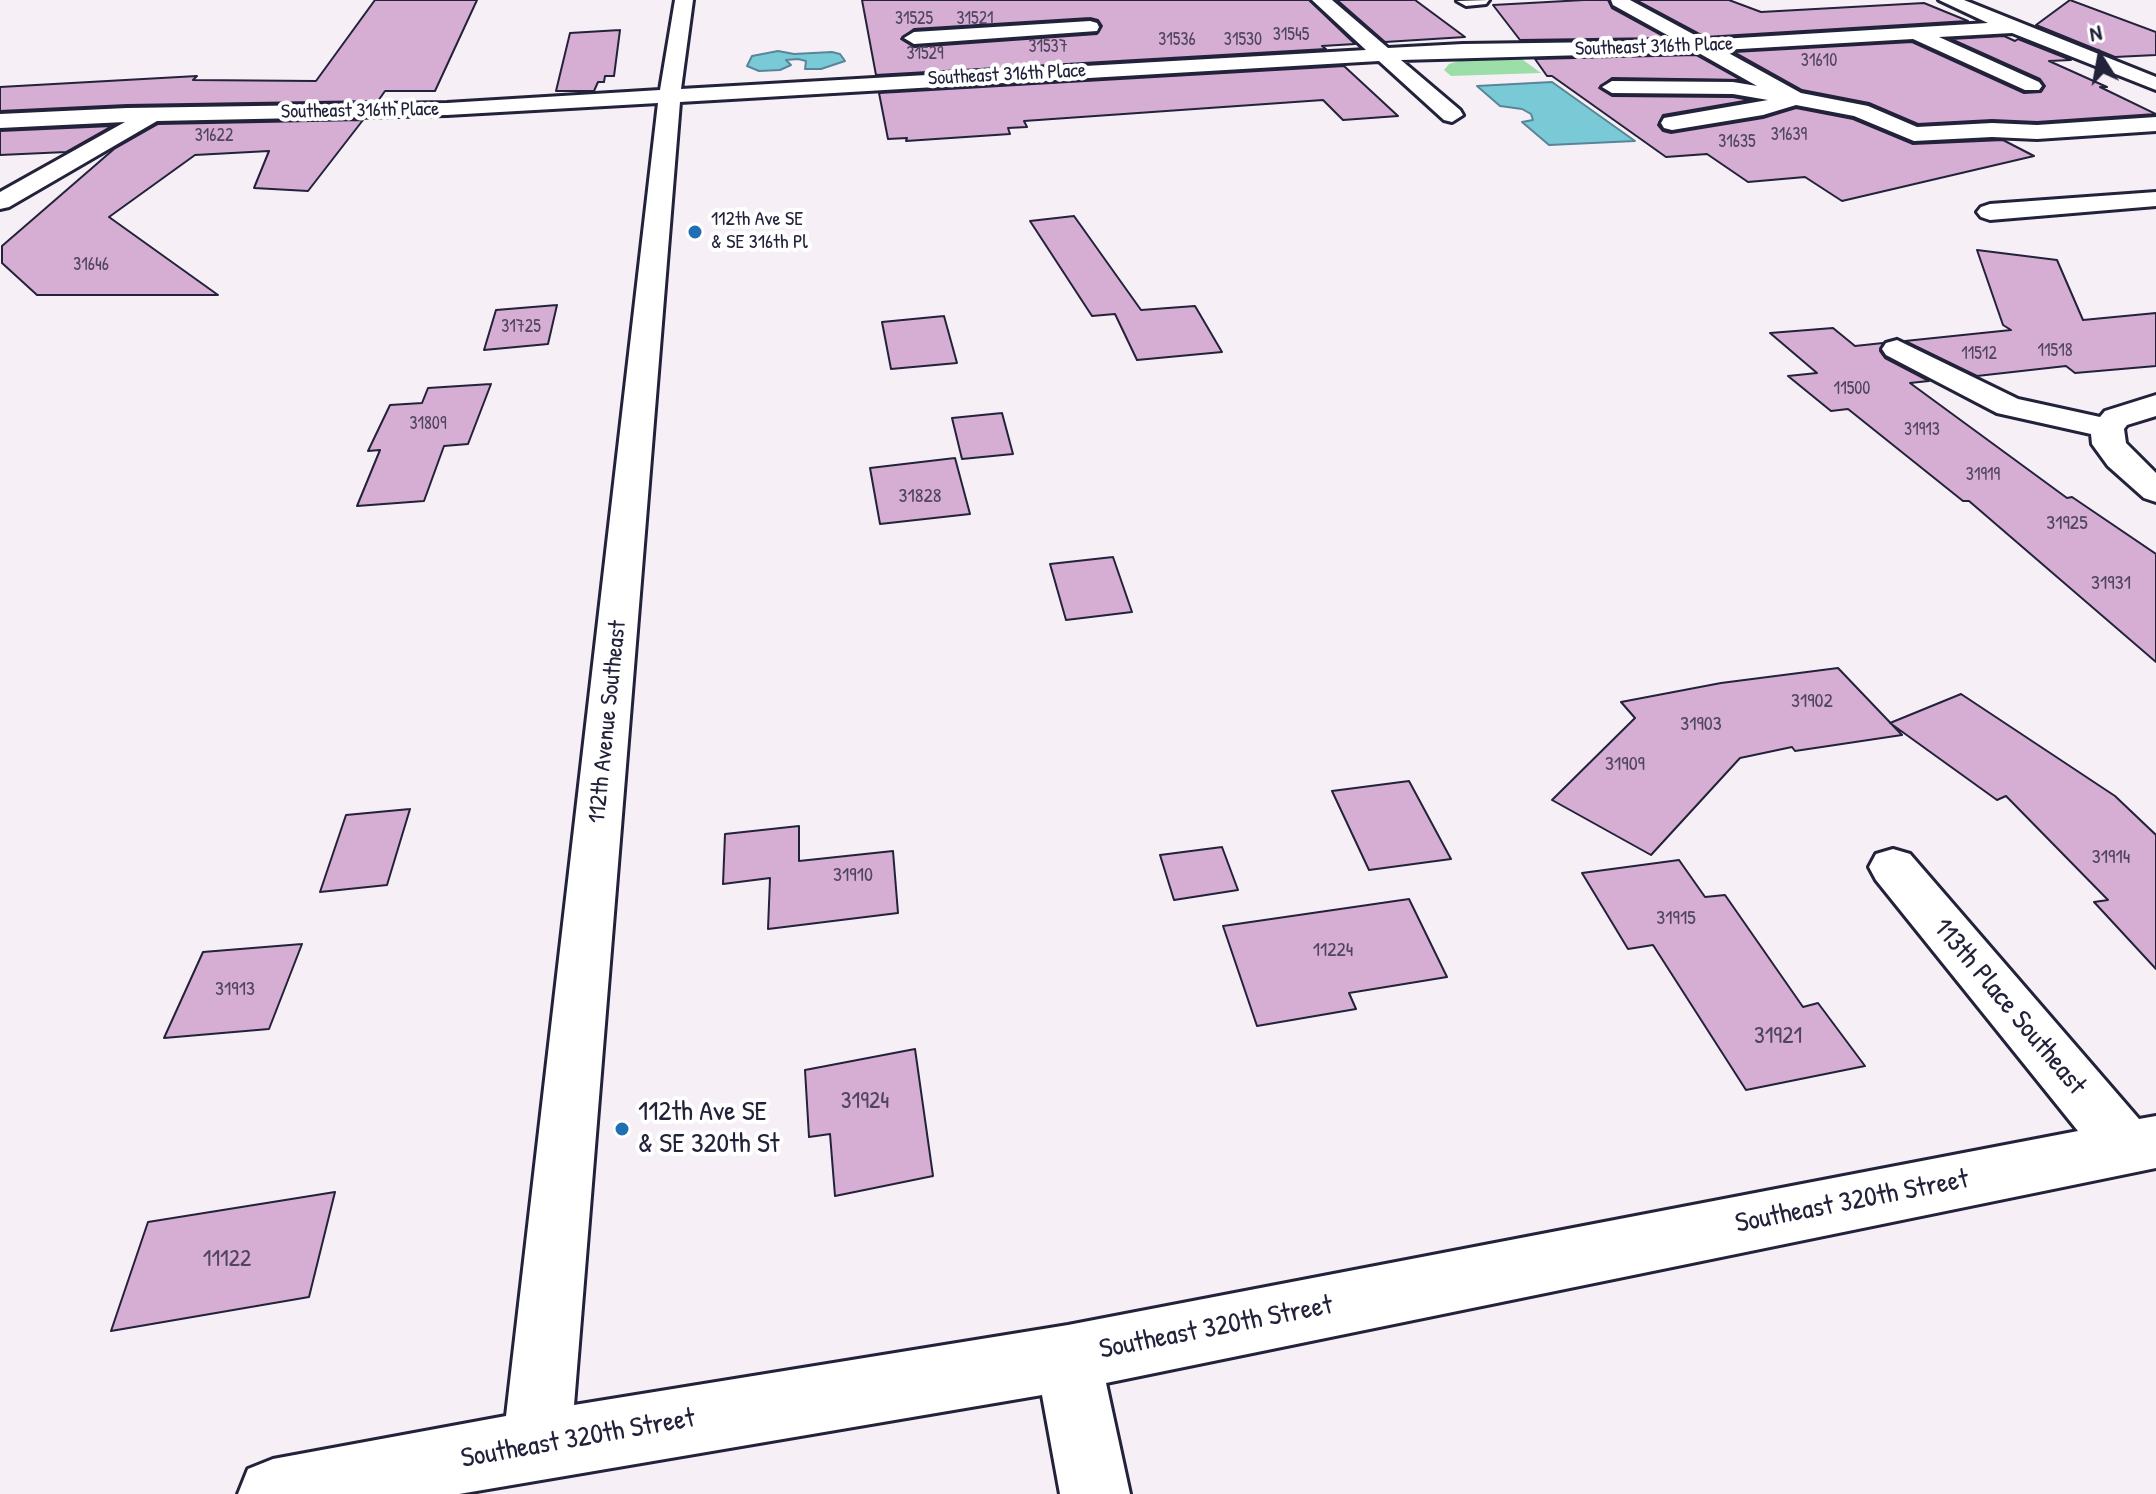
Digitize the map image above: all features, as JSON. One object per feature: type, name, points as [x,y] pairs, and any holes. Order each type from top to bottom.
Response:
[{"type":"street","name":"112th Avenue Southeast","points":[[537,1445],[670,94],[684,0]]},
{"type":"street","points":[[1321,0],[1452,115]]},
{"type":"street","points":[[1466,1],[1480,0]]},
{"type":"street","points":[[1606,0],[1621,0],[1795,98]]},
{"type":"street","points":[[1948,0],[2156,84]]},
{"type":"street","points":[[1078,9],[1116,69]]},
{"type":"street","points":[[914,38],[1090,27]]},
{"type":"street","name":"Southeast 316th Place","points":[[0,121],[155,114],[411,111],[416,123],[431,129],[456,121],[470,108],[670,94],[1463,50],[1705,46],[2014,27]]},
{"type":"street","points":[[1915,33],[2032,86]]},
{"type":"street","points":[[1612,87],[1733,88],[1860,111],[1914,134],[1992,130],[2037,132],[2156,124]]},
{"type":"street","points":[[1672,123],[1763,109],[1795,98]]},
{"type":"street","points":[[0,202],[155,114]]},
{"type":"street","points":[[1990,212],[2156,199]]},
{"type":"street","points":[[1897,349],[2008,406],[2107,428]]},
{"type":"street","points":[[2156,405],[2116,418],[2107,428],[2109,444],[2120,459],[2156,491]]},
{"type":"street","name":"113th Place Southeast","points":[[1893,867],[2141,1145]]},
{"type":"street","name":"Southeast 320th Street","points":[[273,1494],[537,1445],[1068,1358],[2141,1145]]},
{"type":"street","points":[[1068,1358],[1095,1494]]},
{"type":"green space","points":[[1519,57],[1541,73],[1451,76],[1444,70],[1449,64],[1462,60]]},
{"type":"water","points":[[778,51],[794,54],[832,52],[840,54],[845,61],[821,69],[805,69],[806,61],[798,59],[786,60],[791,65],[780,70],[759,71],[747,66],[752,56]]},
{"type":"water","points":[[1552,82],[1635,141],[1549,145],[1522,122],[1533,120],[1531,114],[1522,109],[1500,106],[1477,86]]},
{"type":"building","points":[[375,0],[477,0],[435,91],[385,91],[378,101],[127,105],[0,111],[0,87],[197,76],[193,80],[316,81]]},
{"type":"building","points":[[862,0],[1309,0],[1355,44],[1322,46],[1326,49],[876,75]],"holes":[[[1098,20],[1102,26],[1097,34],[914,47],[901,39],[914,29]]]},
{"type":"building","points":[[1337,0],[1415,0],[1465,37],[1385,42]]},
{"type":"building","points":[[1608,0],[1612,8],[1667,38],[1520,40],[1493,5]]},
{"type":"building","points":[[1636,0],[1729,0],[1761,12],[1924,3],[1968,21],[1705,37]]},
{"type":"building","points":[[2070,0],[2156,32],[2156,55],[2115,57],[2036,25]]},
{"type":"building","points":[[620,30],[614,76],[605,76],[604,82],[598,82],[594,91],[556,91],[570,33]]},
{"type":"building","points":[[2004,36],[2071,60],[2049,61],[2107,87],[2100,87],[2156,114],[2037,122],[1992,120],[1918,124],[1869,103],[1802,90],[1734,52],[1912,42],[2024,93],[2041,92],[2045,86],[2040,79],[1951,39]]},
{"type":"building","points":[[1696,55],[1741,80],[1612,78],[1599,88],[1612,96],[1733,97],[1750,100],[1663,115],[1658,125],[1663,131],[1671,133],[1763,118],[1796,108],[1853,119],[1913,144],[2003,140],[2034,156],[1842,201],[1805,177],[1748,182],[1707,154],[1666,157],[1552,76],[1547,76],[1535,59]]},
{"type":"building","points":[[1344,66],[1398,116],[1343,120],[1323,100],[1024,121],[1027,127],[1008,128],[1010,134],[906,141],[907,138],[888,139],[879,93]]},
{"type":"building","points":[[363,120],[308,191],[254,188],[269,151],[195,155],[109,217],[218,295],[37,295],[2,263],[2,246],[114,149],[158,124]]},
{"type":"building","points":[[112,126],[66,152],[0,155],[0,131]]},
{"type":"building","points":[[1074,216],[1141,310],[1195,306],[1222,352],[1137,360],[1115,314],[1092,316],[1030,221]]},
{"type":"building","points":[[1977,250],[2057,260],[2083,320],[2156,313],[2156,366],[2075,373],[2066,366],[1977,376],[1905,341],[2011,330],[2003,325]]},
{"type":"building","points":[[557,305],[548,344],[484,350],[496,310]]},
{"type":"building","points":[[944,316],[957,363],[891,369],[882,322]]},
{"type":"building","points":[[1833,328],[1855,346],[1883,343],[1880,351],[1885,358],[1929,381],[1910,383],[2067,498],[2072,497],[2156,554],[2156,662],[1969,501],[1963,501],[1848,409],[1831,411],[1788,376],[1817,373],[1770,333]]},
{"type":"building","points":[[491,384],[468,444],[444,446],[424,501],[357,506],[380,450],[368,451],[390,405],[422,403],[428,388]]},
{"type":"building","points":[[1002,413],[1013,454],[962,459],[952,418]]},
{"type":"building","points":[[955,458],[970,514],[880,524],[870,468]]},
{"type":"building","points":[[1113,557],[1132,612],[1066,620],[1050,564]]},
{"type":"building","points":[[1838,668],[1902,735],[1795,751],[1792,747],[1740,758],[1651,855],[1552,800],[1635,718],[1621,702],[1721,683]]},
{"type":"building","points":[[1961,694],[2115,796],[2156,835],[2156,969],[2094,902],[2108,900],[2006,796],[1997,800],[1890,723]]},
{"type":"building","points":[[1409,781],[1451,859],[1369,870],[1332,791]]},
{"type":"building","points":[[410,809],[387,885],[320,892],[346,815]]},
{"type":"building","points":[[799,826],[799,861],[893,851],[898,913],[768,929],[770,878],[723,884],[725,834]]},
{"type":"building","points":[[1222,847],[1238,890],[1174,900],[1160,855]]},
{"type":"building","points":[[1679,860],[1705,897],[1725,895],[1803,1007],[1818,1003],[1865,1066],[1746,1090],[1653,945],[1628,949],[1582,873]]},
{"type":"building","points":[[1409,899],[1447,977],[1349,993],[1356,1009],[1257,1026],[1223,926]]},
{"type":"building","points":[[302,944],[269,1029],[164,1038],[203,952]]},
{"type":"building","points":[[915,1049],[933,1176],[835,1196],[830,1134],[809,1137],[805,1070]]},
{"type":"building","points":[[335,1192],[309,1297],[111,1331],[148,1222]]},
{"type":"place","name":"112th Ave SE & SE 316th Pl","points":[[695,232]]},
{"type":"place","name":"112th Ave SE & SE 320th St","points":[[622,1129]]}]
